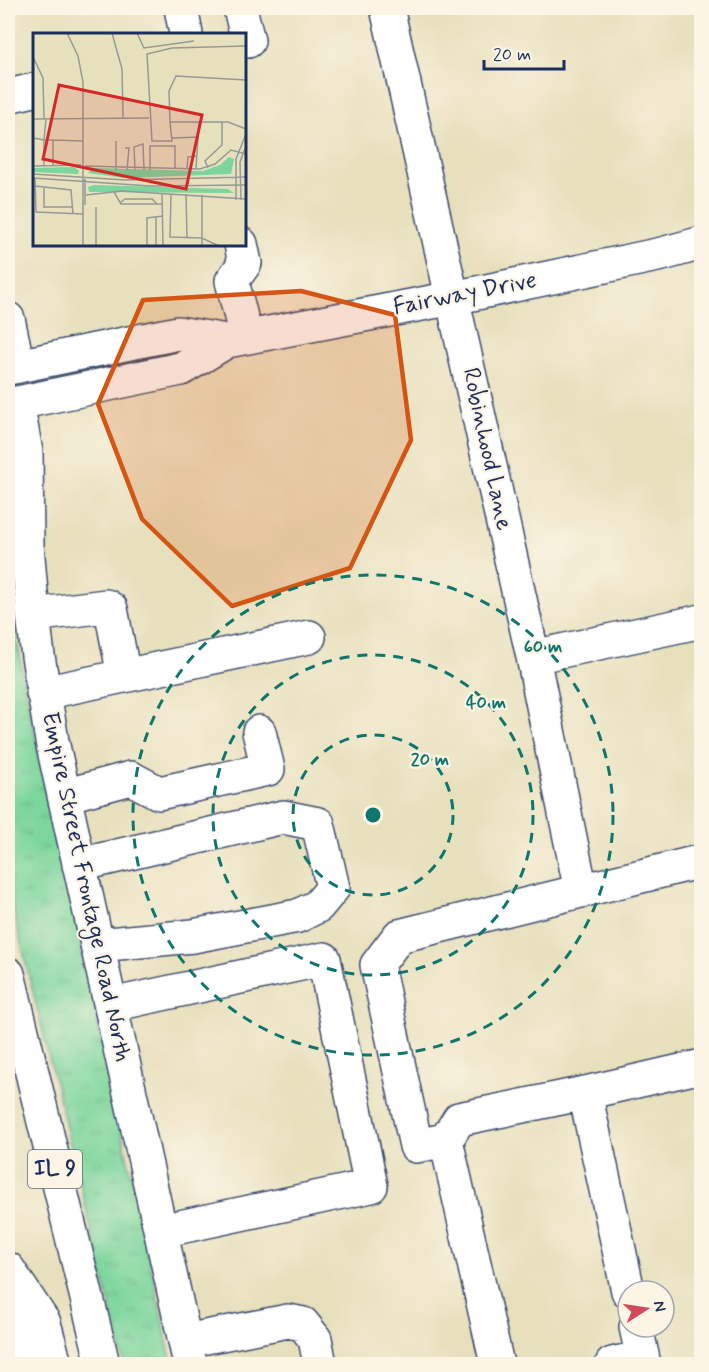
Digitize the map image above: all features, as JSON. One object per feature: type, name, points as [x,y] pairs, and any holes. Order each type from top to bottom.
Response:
[{"type":"street","points":[[181,8],[186,33]]},
{"type":"street","points":[[240,8],[248,41]]},
{"type":"street","name":"Robinhood Lane","points":[[387,8],[533,657],[581,891]]},
{"type":"street","points":[[8,96],[33,90]]},
{"type":"street","name":"Fairway Drive","points":[[13,367],[178,333],[236,339],[453,298],[662,254],[702,243]]},
{"type":"street","points":[[236,339],[232,281],[245,263],[242,246]]},
{"type":"street","points":[[8,319],[13,367]]},
{"type":"street","name":"Fairway Drive","points":[[12,404],[181,369],[236,339]]},
{"type":"street","name":"Empire Street Frontage Road North","points":[[12,404],[26,452],[27,546],[33,615],[44,693],[79,865],[188,1353]]},
{"type":"street","points":[[33,615],[75,608],[106,606],[111,609],[124,676]]},
{"type":"street","points":[[533,657],[702,621]]},
{"type":"street","points":[[44,693],[309,637]]},
{"type":"street","points":[[64,796],[131,778],[159,793],[268,769],[259,732]]},
{"type":"street","points":[[79,865],[283,817],[318,824],[333,888],[318,906],[298,916],[193,936],[97,945]]},
{"type":"street","points":[[446,1140],[416,1146],[376,965],[399,936],[702,861]]},
{"type":"street","points":[[111,1005],[324,959],[371,1186],[161,1231]]},
{"type":"street","name":"IL 9","points":[[8,974],[104,1365]]},
{"type":"street","points":[[497,1365],[446,1140],[459,1119],[702,1066]]},
{"type":"street","points":[[585,1093],[625,1279]]},
{"type":"street","points":[[8,1269],[44,1323],[55,1365]]},
{"type":"street","points":[[8,1274],[28,1365]]},
{"type":"street","points":[[188,1353],[288,1321],[303,1324],[315,1339],[320,1365]]},
{"type":"highlighted area","points":[[301,291],[395,315],[411,440],[350,568],[232,606],[142,519],[98,404],[143,300]]},
{"type":"green space","points":[[8,472],[12,492],[14,621],[26,692],[172,1364],[124,1364],[8,890]]}]
